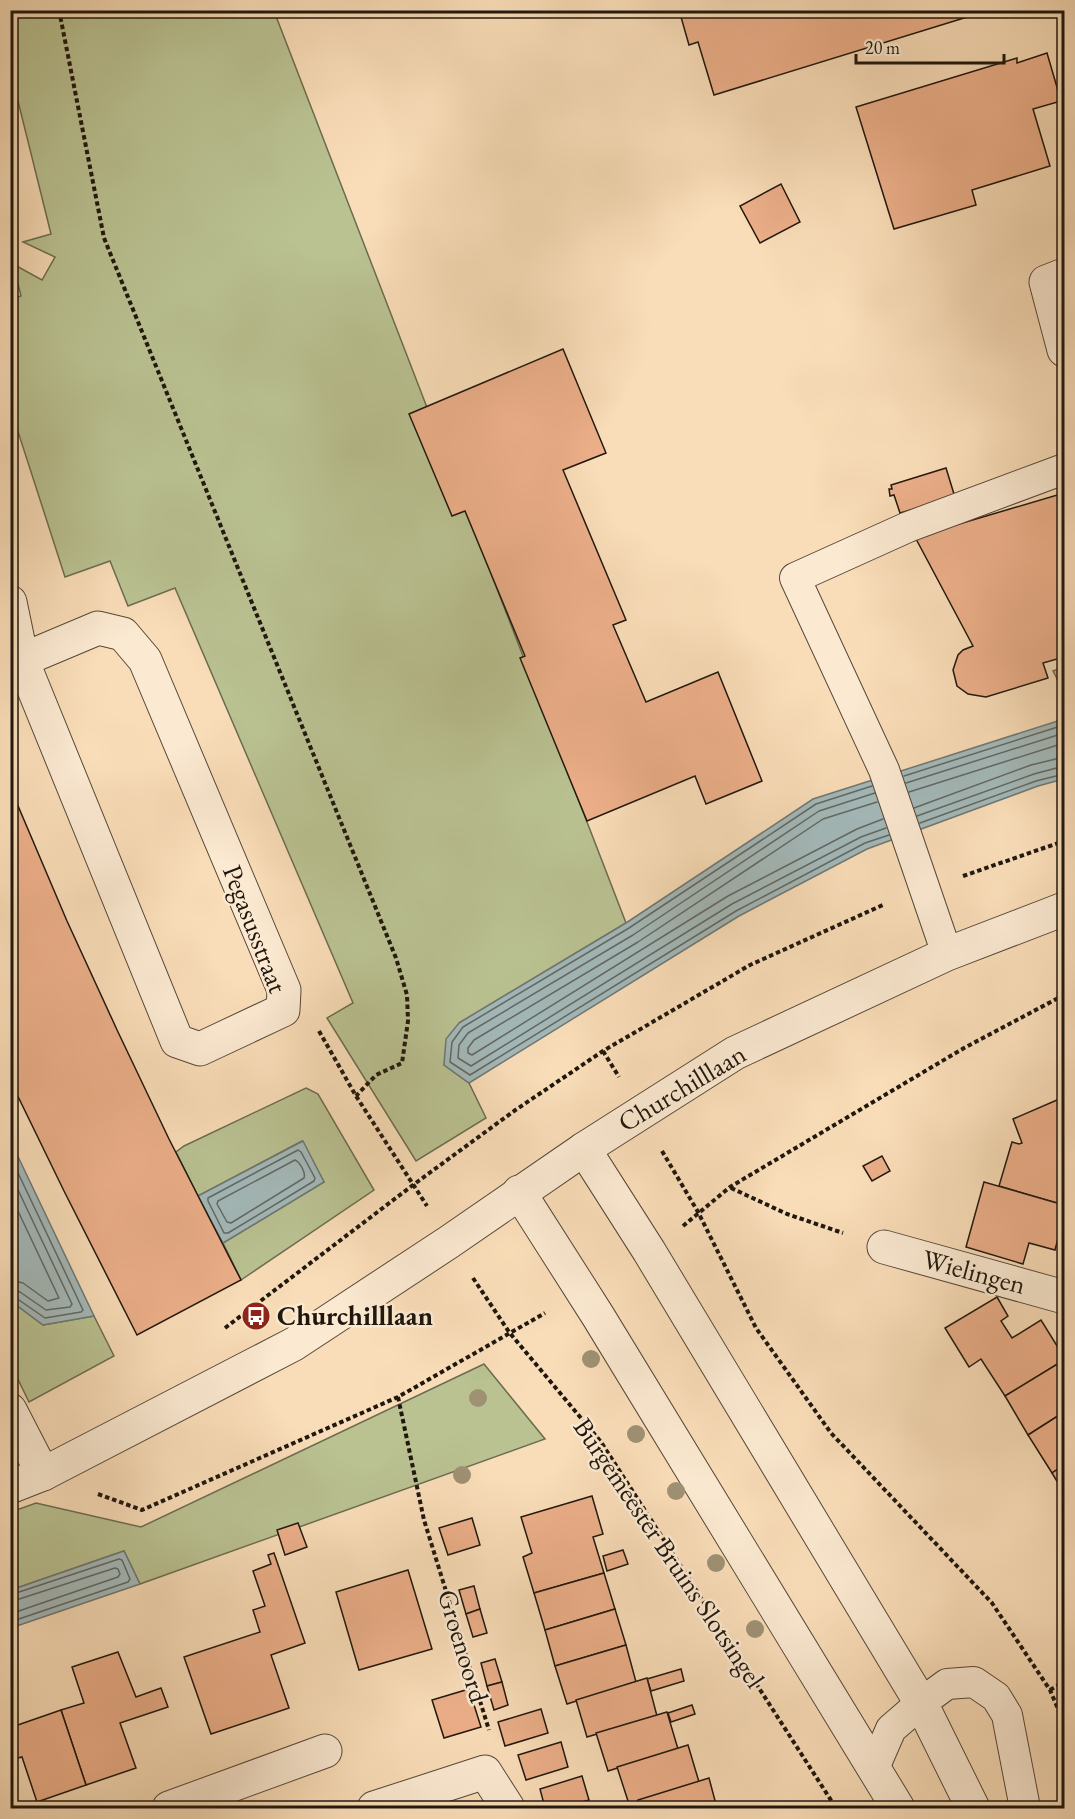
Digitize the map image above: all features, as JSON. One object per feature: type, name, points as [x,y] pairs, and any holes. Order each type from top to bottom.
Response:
[{"type":"street","points":[[1065,275],[1046,282],[1065,350]]},
{"type":"street","name":"Pegasusstraat","points":[[12,617],[22,660],[177,1041],[200,1049],[283,1010],[284,990],[145,660],[123,634],[98,628],[22,660]]},
{"type":"street","name":"Churchilllaan","points":[[10,1487],[43,1474],[294,1344],[449,1242],[584,1149],[735,1053],[947,954],[1065,909]]},
{"type":"street","points":[[584,1149],[650,1251],[921,1702],[973,1809]]},
{"type":"street","name":"Burgemeester Bruins Slotsingel","points":[[519,1192],[583,1292],[898,1809]]},
{"type":"street","name":"Wielingen","points":[[884,1247],[1065,1297]]},
{"type":"street","points":[[10,1410],[43,1474]]},
{"type":"street","points":[[169,1809],[325,1751]]},
{"type":"street","points":[[374,1809],[485,1772],[508,1809]]},
{"type":"lane","points":[[947,954],[884,770],[795,578],[908,527],[1065,469]]},
{"type":"lane","points":[[874,1768],[891,1729],[921,1702],[947,1684],[974,1682],[996,1697],[1007,1715],[1025,1809]]},
{"type":"path","points":[[59,10],[104,238],[396,958],[406,995],[408,1021],[402,1063],[376,1075],[356,1096]]},
{"type":"path","points":[[413,1185],[514,1111],[603,1051],[750,965],[902,896],[1065,841]]},
{"type":"path","points":[[1065,995],[964,1048],[730,1188],[698,1212],[756,1328],[831,1433],[992,1603],[1050,1690],[1065,1723]]},
{"type":"path","name":"Burgemeester Bruins Slotsingel","points":[[283,1010],[314,1024],[356,1096],[449,1242],[509,1332],[601,1442],[836,1809]]},
{"type":"path","points":[[730,1188],[787,1214],[884,1247]]},
{"type":"path","points":[[43,1474],[142,1510],[398,1397],[583,1292]]},
{"type":"path","name":"Groenoord","points":[[398,1397],[424,1520],[492,1740],[485,1772]]},
{"type":"path","points":[[1050,1690],[1065,1682]]},
{"type":"green space","points":[[10,11],[274,11],[626,923],[459,1023],[444,1065],[469,1083],[486,1118],[416,1161],[327,1018],[353,1003],[175,588],[128,606],[110,561],[65,577],[11,410],[11,299],[21,296],[13,264],[42,280],[55,257],[23,242],[51,234],[11,73]]},
{"type":"green space","points":[[1064,667],[1064,692],[1053,671]]},
{"type":"green space","points":[[306,1088],[318,1094],[374,1190],[241,1280],[223,1243],[324,1182],[302,1141],[198,1196],[176,1152],[184,1146]]},
{"type":"green space","points":[[11,1301],[43,1325],[94,1316],[114,1356],[29,1402],[11,1365]]},
{"type":"green space","points":[[484,1364],[545,1439],[140,1584],[124,1551],[11,1590],[11,1512],[36,1503],[141,1527]]},
{"type":"water","points":[[1064,719],[1064,779],[1038,786],[867,849],[739,916],[469,1083],[444,1065],[446,1039],[459,1023],[626,923],[813,799]]},
{"type":"water","points":[[303,1141],[324,1182],[223,1243],[198,1196]]},
{"type":"water","points":[[10,1142],[94,1316],[43,1325],[11,1301]]},
{"type":"water","points":[[124,1551],[140,1584],[11,1628],[11,1590]]},
{"type":"building","points":[[679,10],[990,10],[714,95],[698,42],[689,45]]},
{"type":"building","points":[[1047,53],[1061,101],[1033,109],[1050,166],[972,190],[976,205],[894,229],[856,107],[1017,58],[1017,63]]},
{"type":"building","points":[[781,184],[800,222],[760,243],[740,206]]},
{"type":"building","points":[[563,349],[606,453],[563,470],[626,620],[613,625],[646,702],[718,672],[762,781],[706,804],[695,776],[587,821],[520,658],[525,656],[465,511],[452,516],[409,414]]},
{"type":"building","points":[[946,468],[954,494],[963,495],[900,513],[894,495],[890,496],[891,485]]},
{"type":"building","points":[[1064,493],[1064,657],[1043,663],[1048,678],[986,697],[968,694],[957,686],[953,670],[958,655],[973,646],[915,537]]},
{"type":"building","points":[[10,787],[67,921],[118,1032],[169,1139],[241,1280],[137,1335],[10,1080]]},
{"type":"building","points":[[1064,1097],[1064,1205],[999,1186],[1012,1142],[1022,1143],[1013,1119]]},
{"type":"building","points":[[882,1156],[890,1171],[872,1181],[863,1166]]},
{"type":"building","points":[[984,1182],[1064,1205],[1064,1215],[1055,1250],[1029,1243],[1023,1264],[966,1247]]},
{"type":"building","points":[[997,1297],[1008,1316],[1001,1321],[1012,1338],[1041,1320],[1064,1357],[1064,1360],[1005,1396],[981,1359],[969,1367],[945,1328]]},
{"type":"building","points":[[1064,1360],[1064,1412],[1028,1435],[1005,1396]]},
{"type":"building","points":[[1064,1412],[1064,1465],[1052,1473],[1028,1435]]},
{"type":"building","points":[[1064,1465],[1064,1493],[1052,1473]]},
{"type":"building","points":[[592,1496],[603,1534],[593,1537],[604,1573],[534,1593],[523,1557],[532,1553],[521,1517]]},
{"type":"building","points":[[472,1518],[480,1545],[448,1555],[439,1528]]},
{"type":"building","points":[[298,1523],[307,1547],[285,1555],[277,1530]]},
{"type":"building","points":[[623,1550],[628,1564],[607,1571],[603,1556]]},
{"type":"building","points":[[274,1553],[305,1643],[271,1655],[289,1708],[211,1734],[184,1657],[260,1632],[253,1610],[265,1606],[253,1571],[271,1564],[268,1555]]},
{"type":"building","points":[[408,1570],[432,1649],[359,1670],[336,1592]]},
{"type":"building","points":[[604,1573],[615,1609],[545,1630],[534,1593]]},
{"type":"building","points":[[474,1586],[480,1609],[466,1614],[459,1590]]},
{"type":"building","points":[[480,1609],[487,1633],[473,1637],[466,1614]]},
{"type":"building","points":[[615,1609],[626,1645],[555,1666],[545,1630]]},
{"type":"building","points":[[626,1645],[636,1682],[567,1704],[555,1666]]},
{"type":"building","points":[[118,1652],[136,1697],[161,1688],[168,1707],[120,1723],[136,1768],[86,1785],[61,1710],[84,1703],[72,1667]]},
{"type":"building","points":[[495,1659],[502,1682],[487,1686],[481,1663]]},
{"type":"building","points":[[681,1669],[684,1681],[651,1691],[647,1679]]},
{"type":"building","points":[[647,1678],[657,1716],[587,1737],[576,1700]]},
{"type":"building","points":[[502,1682],[508,1705],[494,1710],[487,1686]]},
{"type":"building","points":[[469,1689],[481,1727],[444,1738],[432,1700]]},
{"type":"building","points":[[692,1705],[695,1714],[671,1722],[668,1713]]},
{"type":"building","points":[[541,1709],[548,1733],[505,1746],[498,1722]]},
{"type":"building","points":[[61,1710],[86,1785],[37,1802],[22,1757],[10,1760],[10,1722],[12,1727]]},
{"type":"building","points":[[667,1712],[678,1749],[608,1771],[596,1733]]},
{"type":"building","points":[[561,1742],[568,1767],[526,1780],[518,1755]]},
{"type":"building","points":[[688,1745],[699,1782],[629,1804],[617,1767]]},
{"type":"building","points":[[582,1776],[589,1800],[562,1808],[545,1808],[540,1789]]},
{"type":"building","points":[[709,1778],[717,1808],[641,1808],[638,1800]]},
{"type":"place","name":"Churchilllaan","points":[[256,1316]]}]
